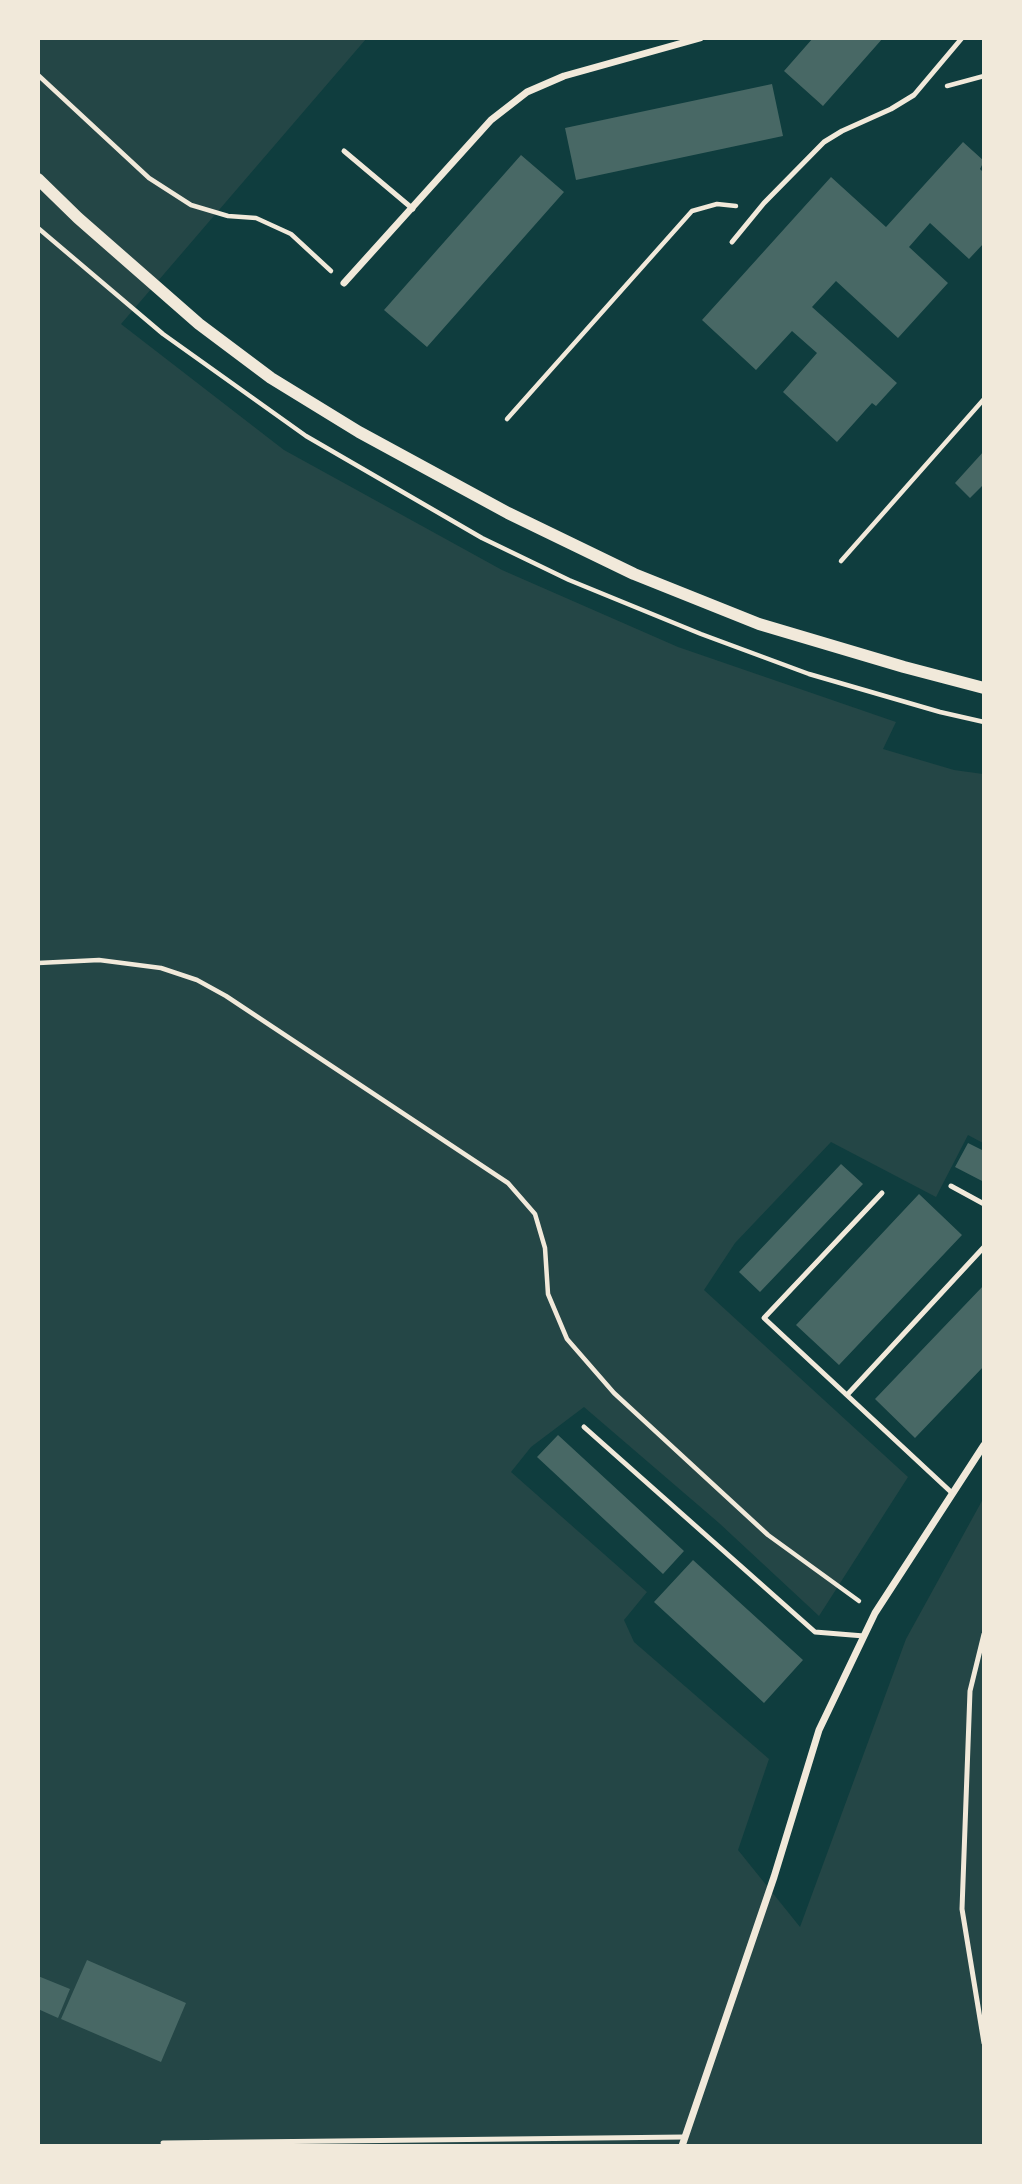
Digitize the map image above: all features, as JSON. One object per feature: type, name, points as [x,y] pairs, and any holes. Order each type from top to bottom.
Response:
[{"type":"street","points":[[344,284],[491,120],[527,92],[564,76],[700,38]]},
{"type":"street","points":[[38,179],[78,218],[199,324],[271,377],[359,432],[496,506],[634,574],[759,624],[984,688]]},
{"type":"street","points":[[683,2141],[774,1877],[819,1730],[875,1613],[951,1492],[984,1445]]},
{"type":"lane","points":[[732,242],[764,203],[824,142],[914,95],[962,38]]},
{"type":"lane","points":[[344,151],[413,209]]},
{"type":"lane","points":[[951,1186],[984,1204]]},
{"type":"lane","points":[[882,1193],[764,1318],[951,1492]]},
{"type":"lane","points":[[847,1395],[984,1247]]},
{"type":"lane","points":[[584,1427],[815,1632],[864,1636]]},
{"type":"lane","points":[[984,1634],[970,1691],[962,1909],[984,2043]]},
{"type":"lane","points":[[163,2143],[683,2141]]},
{"type":"path","points":[[38,75],[149,178],[191,205],[228,216],[256,218],[291,234],[344,284]]},
{"type":"path","points":[[507,419],[692,211],[717,204],[742,207],[764,203]]},
{"type":"path","points":[[841,561],[984,399]]},
{"type":"path","points":[[38,963],[99,960],[161,968],[197,980],[226,996],[508,1183],[535,1214],[545,1248],[548,1294],[566,1339],[614,1393],[768,1535],[875,1613]]},
{"type":"shaded area","points":[[39,39],[366,39],[121,324],[284,450],[502,570],[678,647],[896,722],[883,749],[954,770],[983,774],[983,1143],[968,1135],[936,1197],[831,1142],[735,1243],[704,1290],[908,1477],[819,1616],[719,1523],[584,1407],[531,1447],[511,1472],[647,1592],[624,1620],[634,1642],[769,1759],[738,1850],[800,1927],[906,1639],[983,1499],[983,2145],[39,2146]]},
{"type":"building","points":[[813,38],[883,38],[823,106],[784,71]]},
{"type":"building","points":[[772,84],[783,136],[576,180],[565,128]]},
{"type":"building","points":[[963,142],[984,161],[980,169],[984,173],[984,243],[969,259],[930,223],[909,247],[948,283],[898,338],[836,281],[812,307],[897,383],[876,406],[872,403],[837,442],[783,392],[817,353],[792,331],[756,370],[702,320],[831,177],[886,227]]},
{"type":"building","points":[[521,155],[564,192],[427,347],[384,310]]},
{"type":"building","points":[[984,451],[984,487],[970,498],[955,483]]},
{"type":"building","points":[[968,1143],[984,1151],[984,1182],[955,1167]]},
{"type":"building","points":[[841,1164],[863,1184],[760,1292],[739,1272]]},
{"type":"building","points":[[919,1194],[962,1235],[839,1365],[796,1325]]},
{"type":"building","points":[[984,1285],[984,1366],[915,1438],[875,1399]]},
{"type":"building","points":[[558,1435],[684,1551],[663,1574],[537,1457]]},
{"type":"building","points":[[693,1560],[803,1660],[764,1703],[654,1602]]},
{"type":"building","points":[[87,1960],[186,2003],[161,2062],[61,2019]]},
{"type":"building","points":[[38,1976],[70,1989],[58,2018],[38,2009]]}]
